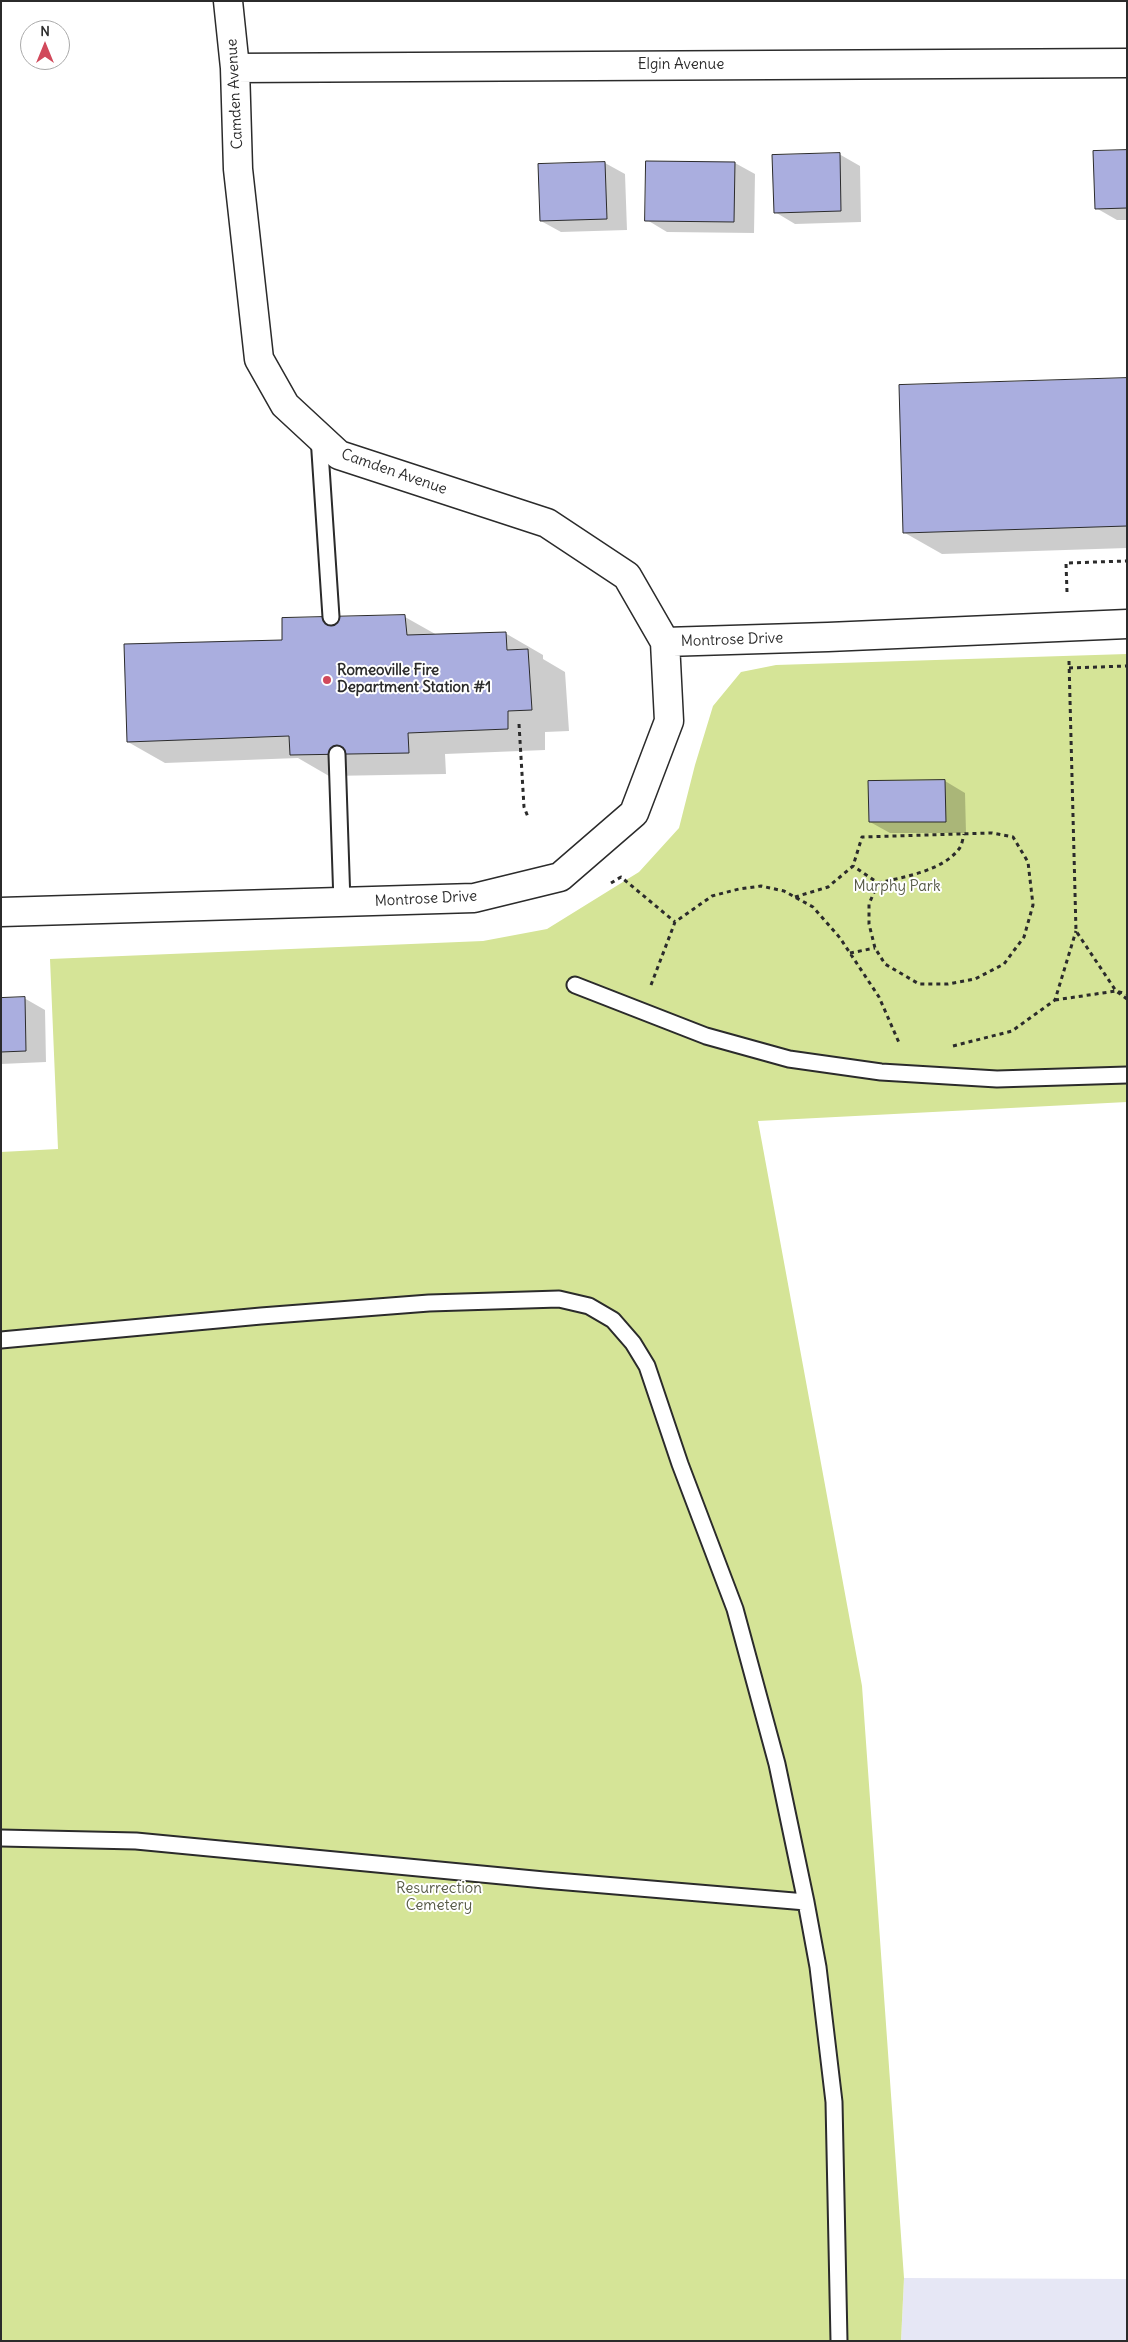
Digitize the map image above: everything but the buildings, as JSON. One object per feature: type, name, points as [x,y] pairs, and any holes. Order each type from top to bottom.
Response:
[{"type":"street","name":"Camden Avenue","points":[[228,1],[235,68],[238,169],[259,359],[285,405],[339,455],[547,523],[627,576],[665,642]]},
{"type":"street","name":"Elgin Avenue","points":[[235,68],[1127,63]]},
{"type":"street","name":"Montrose Drive","points":[[1,912],[474,898],[560,878],[634,813],[669,721],[665,642],[1127,624]]},
{"type":"lane","points":[[319,437],[331,616]]},
{"type":"lane","points":[[337,754],[342,903]]},
{"type":"lane","points":[[575,985],[706,1036],[788,1059],[881,1072],[997,1079],[1127,1075]]},
{"type":"lane","points":[[1,1340],[252,1316],[429,1303],[559,1299],[589,1306],[613,1320],[633,1343],[647,1366],[680,1464],[735,1609],[777,1764],[806,1902],[818,1967],[834,2102],[839,2341]]},
{"type":"lane","points":[[1,1838],[136,1841],[544,1880],[806,1902]]},
{"type":"path","points":[[1055,1000],[1076,931],[1066,563],[1127,561]]},
{"type":"path","points":[[1070,668],[1127,666]]},
{"type":"path","points":[[519,724],[524,807],[528,817]]},
{"type":"path","points":[[795,897],[828,887],[853,866],[862,837],[992,833],[1013,837],[1028,862],[1033,905],[1024,937],[1004,964],[975,979],[948,984],[919,984],[885,964],[875,948],[869,924],[869,904],[878,883]]},
{"type":"path","points":[[853,866],[878,883],[916,876],[940,863],[960,848],[964,834]]},
{"type":"path","points":[[611,883],[621,878],[675,922]]},
{"type":"path","points":[[642,1011],[660,957],[675,922],[712,896],[739,888],[761,886],[784,891],[813,907],[850,953],[879,997],[904,1055],[881,1072]]},
{"type":"path","points":[[1076,931],[1116,991],[1127,999]]},
{"type":"path","points":[[850,953],[875,948]]},
{"type":"path","points":[[951,1046],[1012,1031],[1055,1000],[1116,991],[1127,994]]},
{"type":"shaded area","points":[[904,2278],[1127,2279],[1127,2341],[901,2341]]},
{"type":"green space","name":"Resurrection Cemetery","points":[[1127,654],[1127,1102],[758,1121],[862,1686],[904,2278],[901,2341],[1,2341],[1,1152],[58,1149],[50,959],[483,941],[547,929],[639,872],[679,828],[695,765],[713,706],[741,672],[776,665]]},
{"type":"place","name":"Romeoville Fire Department Station #1","points":[[327,680]]},
{"type":"park label","name":"Murphy Park","points":[[897,887]]}]
